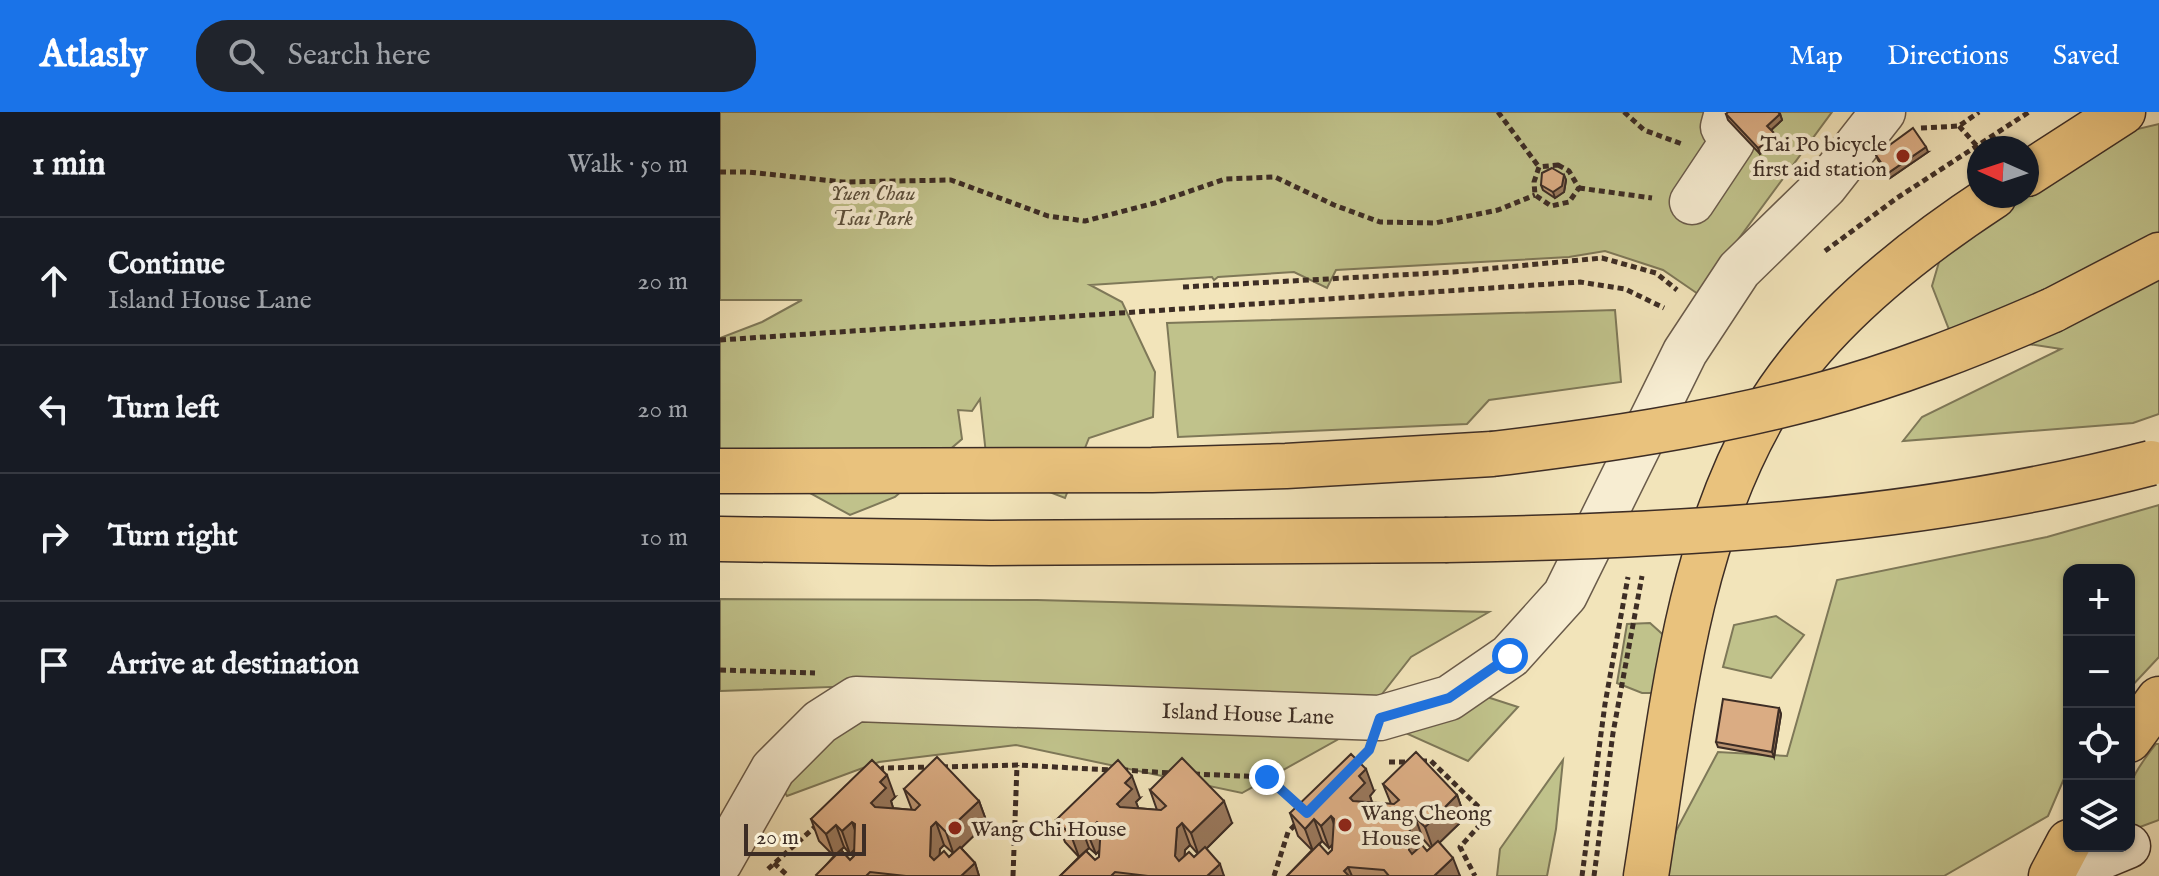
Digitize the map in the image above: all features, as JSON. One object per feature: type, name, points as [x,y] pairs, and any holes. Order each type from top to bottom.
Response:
[{"type":"highway","points":[[2039,166],[2123,112]]},
{"type":"highway","points":[[1646,876],[1696,588],[1714,524],[1738,464],[1765,413],[1803,359],[1848,311],[1906,260],[1978,208]]},
{"type":"highway","points":[[720,471],[1152,470],[1286,466],[1492,454],[1589,443],[1660,431],[1815,397],[1964,349],[2053,310],[2159,255]]},
{"type":"highway","points":[[720,539],[975,543],[1445,540],[1679,534],[1934,508],[2065,485],[2155,461]]},
{"type":"highway","points":[[2135,732],[2159,699]]},
{"type":"highway","points":[[2053,876],[2064,852]]},
{"type":"street","points":[[1702,187],[1732,142],[1723,127],[1727,112]]},
{"type":"street","name":"Island House Lane","points":[[720,862],[773,769],[820,722],[856,699],[1380,718],[1449,698],[1510,656],[1565,595],[1685,352],[1707,315],[1739,270],[1825,186],[1883,112]]},
{"type":"street","points":[[2135,843],[2159,834]]},
{"type":"street","points":[[2053,876],[2113,852]]},
{"type":"path","points":[[1498,112],[1539,167]]},
{"type":"path","points":[[1624,112],[1644,130],[1685,145],[1702,187]]},
{"type":"path","points":[[1992,136],[2029,112]]},
{"type":"path","points":[[1959,126],[1968,136]]},
{"type":"path","points":[[1818,257],[1897,198],[1967,152]]},
{"type":"path","points":[[1535,195],[1551,206],[1560,206],[1569,202],[1579,188],[1569,171],[1558,165],[1539,167]]},
{"type":"path","points":[[1535,195],[1534,182],[1539,167]]},
{"type":"path","points":[[720,172],[843,182],[951,180],[1048,216],[1085,221],[1155,203],[1225,179],[1275,177],[1334,205],[1380,222],[1435,223],[1498,210],[1535,195]]},
{"type":"path","points":[[1183,287],[1453,272],[1602,258],[1656,273],[1686,298]]},
{"type":"path","points":[[720,340],[1580,282],[1625,289],[1673,314]]},
{"type":"path","points":[[1594,876],[1613,733],[1637,597]]},
{"type":"path","points":[[1582,876],[1605,704]]},
{"type":"path","points":[[1386,762],[1431,761],[1488,816],[1460,847],[1475,876]]},
{"type":"path","points":[[1013,876],[1017,765]]},
{"type":"path","points":[[872,777],[883,768],[1017,765],[1173,773]]},
{"type":"path","points":[[1189,773],[1267,777],[1307,813],[1288,832],[1274,876]]},
{"type":"path","points":[[788,876],[774,863],[818,825]]},
{"type":"green space","name":"Yuen Chau Tsai Park","points":[[720,112],[1832,112],[1698,294],[1663,270],[1605,251],[1569,257],[1336,270],[1327,288],[1294,272],[1218,277],[1214,280],[1212,277],[1090,285],[1122,302],[1155,372],[1153,417],[1089,438],[1065,498],[1005,475],[986,454],[980,399],[972,411],[958,410],[962,439],[895,497],[850,515],[801,488],[720,485],[720,338],[762,322],[802,300],[720,300]]},
{"type":"green space","points":[[2159,124],[2159,414],[2133,423],[1903,441],[1922,417],[2061,349],[1950,332],[1932,286],[1958,197],[1967,197],[1967,208],[2039,208],[2039,152]]},
{"type":"green space","points":[[1615,310],[1621,382],[1489,400],[1467,424],[1178,437],[1167,323]]},
{"type":"green space","points":[[2159,505],[2159,657],[2135,683],[2135,564],[2063,564],[2063,781],[2048,816],[1944,876],[1666,876],[1676,831],[1718,752],[1787,756],[1837,580],[2047,537]]},
{"type":"green space","points":[[720,599],[1037,600],[1489,612],[1411,657],[1353,731],[1242,793],[1016,745],[879,762],[787,796],[772,771],[884,685],[720,691]]},
{"type":"green space","points":[[1776,616],[1804,635],[1771,678],[1723,667],[1734,625]]},
{"type":"green space","points":[[1650,623],[1679,649],[1673,693],[1642,693],[1617,683],[1627,624]]},
{"type":"green space","points":[[1484,696],[1518,707],[1468,761],[1392,727]]},
{"type":"green space","points":[[2159,744],[2159,820],[2135,829],[2135,774]]},
{"type":"green space","points":[[1563,760],[1556,829],[1547,876],[1497,876],[1500,849]]},
{"type":"building","points":[[1778,112],[1780,114],[1767,126],[1777,136],[1758,148],[1726,114]]},
{"type":"building","name":"Tai Po bicycle first aid station","points":[[1913,128],[1926,147],[1888,173],[1876,155]]},
{"type":"building","points":[[1552,168],[1564,175],[1562,186],[1553,192],[1541,185],[1542,173]]},
{"type":"building","points":[[1723,699],[1779,708],[1772,752],[1716,742]]},
{"type":"building","points":[[1416,752],[1457,795],[1425,827],[1415,817],[1410,822],[1409,850],[1412,854],[1422,845],[1427,851],[1438,841],[1453,858],[1434,876],[1389,876],[1384,870],[1348,867],[1344,871],[1349,876],[1287,876],[1319,844],[1328,854],[1332,850],[1334,819],[1331,816],[1321,826],[1314,819],[1305,829],[1290,813],[1351,754],[1366,769],[1359,776],[1365,783],[1350,798],[1353,801],[1394,804],[1399,800],[1383,784]]},
{"type":"building","points":[[937,757],[979,801],[946,832],[936,822],[931,827],[930,856],[934,860],[944,851],[949,857],[960,847],[975,863],[961,876],[906,876],[870,872],[866,876],[816,875],[841,850],[850,860],[854,856],[855,824],[852,822],[842,831],[836,825],[826,834],[811,819],[872,760],[887,775],[880,782],[886,788],[871,803],[875,807],[915,810],[920,805],[904,789]]},
{"type":"building","points":[[1182,758],[1224,801],[1191,833],[1182,823],[1177,828],[1175,856],[1179,861],[1189,852],[1194,857],[1205,847],[1220,864],[1207,876],[1148,876],[1115,872],[1111,876],[1060,876],[1086,851],[1095,860],[1099,857],[1101,825],[1097,822],[1087,832],[1081,826],[1071,835],[1056,820],[1118,760],[1132,776],[1125,783],[1132,789],[1117,804],[1120,807],[1161,810],[1166,806],[1150,790]]},
{"type":"place","name":"Tai Po bicycle first aid station","points":[[1903,156]]},
{"type":"place","name":"Wang Cheong House","points":[[1345,825]]},
{"type":"place","name":"Wang Chi House","points":[[955,828]]},
{"type":"route","points":[[1267,777],[1307,813],[1369,750],[1380,718],[1449,698],[1510,656]]}]
